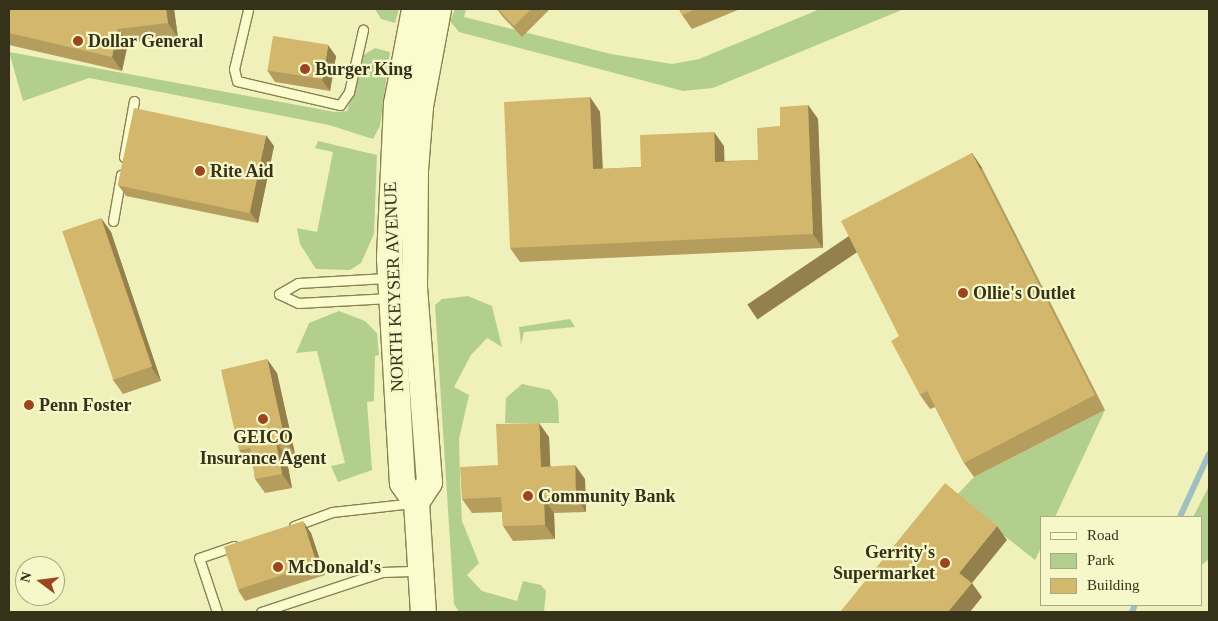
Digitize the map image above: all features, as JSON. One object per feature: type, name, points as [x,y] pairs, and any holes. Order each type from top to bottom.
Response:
[{"type":"main road","name":"NORTH KEYSER AVENUE","points":[[414,9],[393,136],[390,288],[402,483],[416,502],[429,482],[414,285],[417,138],[438,9]]},
{"type":"main road","points":[[416,502],[420,571],[419,610]]},
{"type":"lane","points":[[248,10],[234,70],[237,81],[340,104],[349,92],[363,30]]},
{"type":"lane","points":[[114,221],[134,100]]},
{"type":"lane","points":[[298,283],[390,288],[414,285],[298,303],[279,294],[298,283]]},
{"type":"lane","points":[[286,528],[332,512],[416,502]]},
{"type":"lane","points":[[217,612],[199,558],[249,541]]},
{"type":"lane","points":[[261,612],[382,572],[420,571]]},
{"type":"green space","points":[[375,9],[399,9],[395,23],[381,19]]},
{"type":"green space","points":[[455,9],[466,9],[464,17],[611,54],[672,64],[699,59],[820,9],[904,9],[713,88],[683,91],[459,32],[450,21]]},
{"type":"green space","points":[[375,48],[390,52],[380,126],[373,139],[329,125],[89,78],[23,101],[9,52],[335,112],[347,111],[362,56]]},
{"type":"green space","points":[[318,141],[377,155],[374,234],[361,263],[350,270],[316,269],[300,244],[297,228],[317,232],[333,152],[315,148]]},
{"type":"green space","points":[[468,296],[492,306],[502,347],[487,338],[471,355],[454,387],[469,395],[459,439],[462,521],[479,563],[467,575],[482,591],[517,601],[523,581],[541,585],[546,591],[544,612],[459,612],[454,604],[435,305],[442,299]]},
{"type":"green space","points":[[339,311],[365,321],[377,333],[379,355],[375,356],[374,401],[367,402],[372,470],[338,482],[331,466],[345,463],[317,351],[296,353],[309,323]]},
{"type":"green space","points":[[570,319],[575,327],[524,332],[521,345],[519,327]]},
{"type":"green space","points":[[522,384],[550,390],[558,401],[559,423],[505,423],[506,398]]},
{"type":"green space","points":[[1105,410],[1055,516],[1040,516],[1040,550],[1035,560],[955,497],[974,477]]},
{"type":"green space","points":[[1209,486],[1209,559],[1203,564],[1203,516],[1194,516]]},
{"type":"building","name":"Dollar General","points":[[9,9],[166,9],[168,23],[118,29],[112,57],[9,33]]},
{"type":"building","points":[[498,9],[531,9],[514,26]]},
{"type":"building","points":[[679,9],[696,9],[682,15]]},
{"type":"building","points":[[273,36],[328,45],[323,79],[268,71]]},
{"type":"building","points":[[590,97],[593,169],[641,167],[640,135],[714,132],[715,162],[758,160],[757,128],[780,126],[780,107],[808,105],[813,234],[510,248],[504,102]]},
{"type":"building","name":"Rite Aid","points":[[134,108],[266,136],[250,213],[118,185]]},
{"type":"building","name":"Ollie's Outlet","points":[[972,153],[1095,395],[964,463],[927,391],[920,395],[891,341],[899,336],[841,221]]},
{"type":"building","points":[[101,218],[152,366],[113,380],[62,231]]},
{"type":"building","name":"GEICO Insurance Agent","points":[[267,359],[285,440],[276,442],[282,474],[255,479],[250,448],[239,450],[221,370]]},
{"type":"building","name":"Community Bank","points":[[539,423],[541,467],[575,465],[576,497],[544,499],[545,525],[503,526],[501,497],[462,499],[460,467],[498,465],[496,424]]},
{"type":"building","name":"Gerrity's Supermarket","points":[[945,483],[997,526],[959,573],[972,583],[948,612],[840,612]]},
{"type":"building","name":"McDonald's","points":[[303,521],[317,564],[238,589],[224,547]]},
{"type":"waterway","points":[[1180,516],[1209,454]]},
{"type":"waterway","points":[[1132,612],[1135,606]]},
{"type":"place","name":"Dollar General","points":[[78,41]]},
{"type":"place","name":"Burger King","points":[[305,69]]},
{"type":"place","name":"Rite Aid","points":[[200,171]]},
{"type":"place","name":"Ollie's Outlet","points":[[963,293]]},
{"type":"place","name":"Penn Foster","points":[[29,405]]},
{"type":"place","name":"GEICO Insurance Agent","points":[[263,419]]},
{"type":"place","name":"Community Bank","points":[[528,496]]},
{"type":"place","name":"Gerrity's Supermarket","points":[[945,563]]},
{"type":"place","name":"McDonald's","points":[[278,567]]}]
